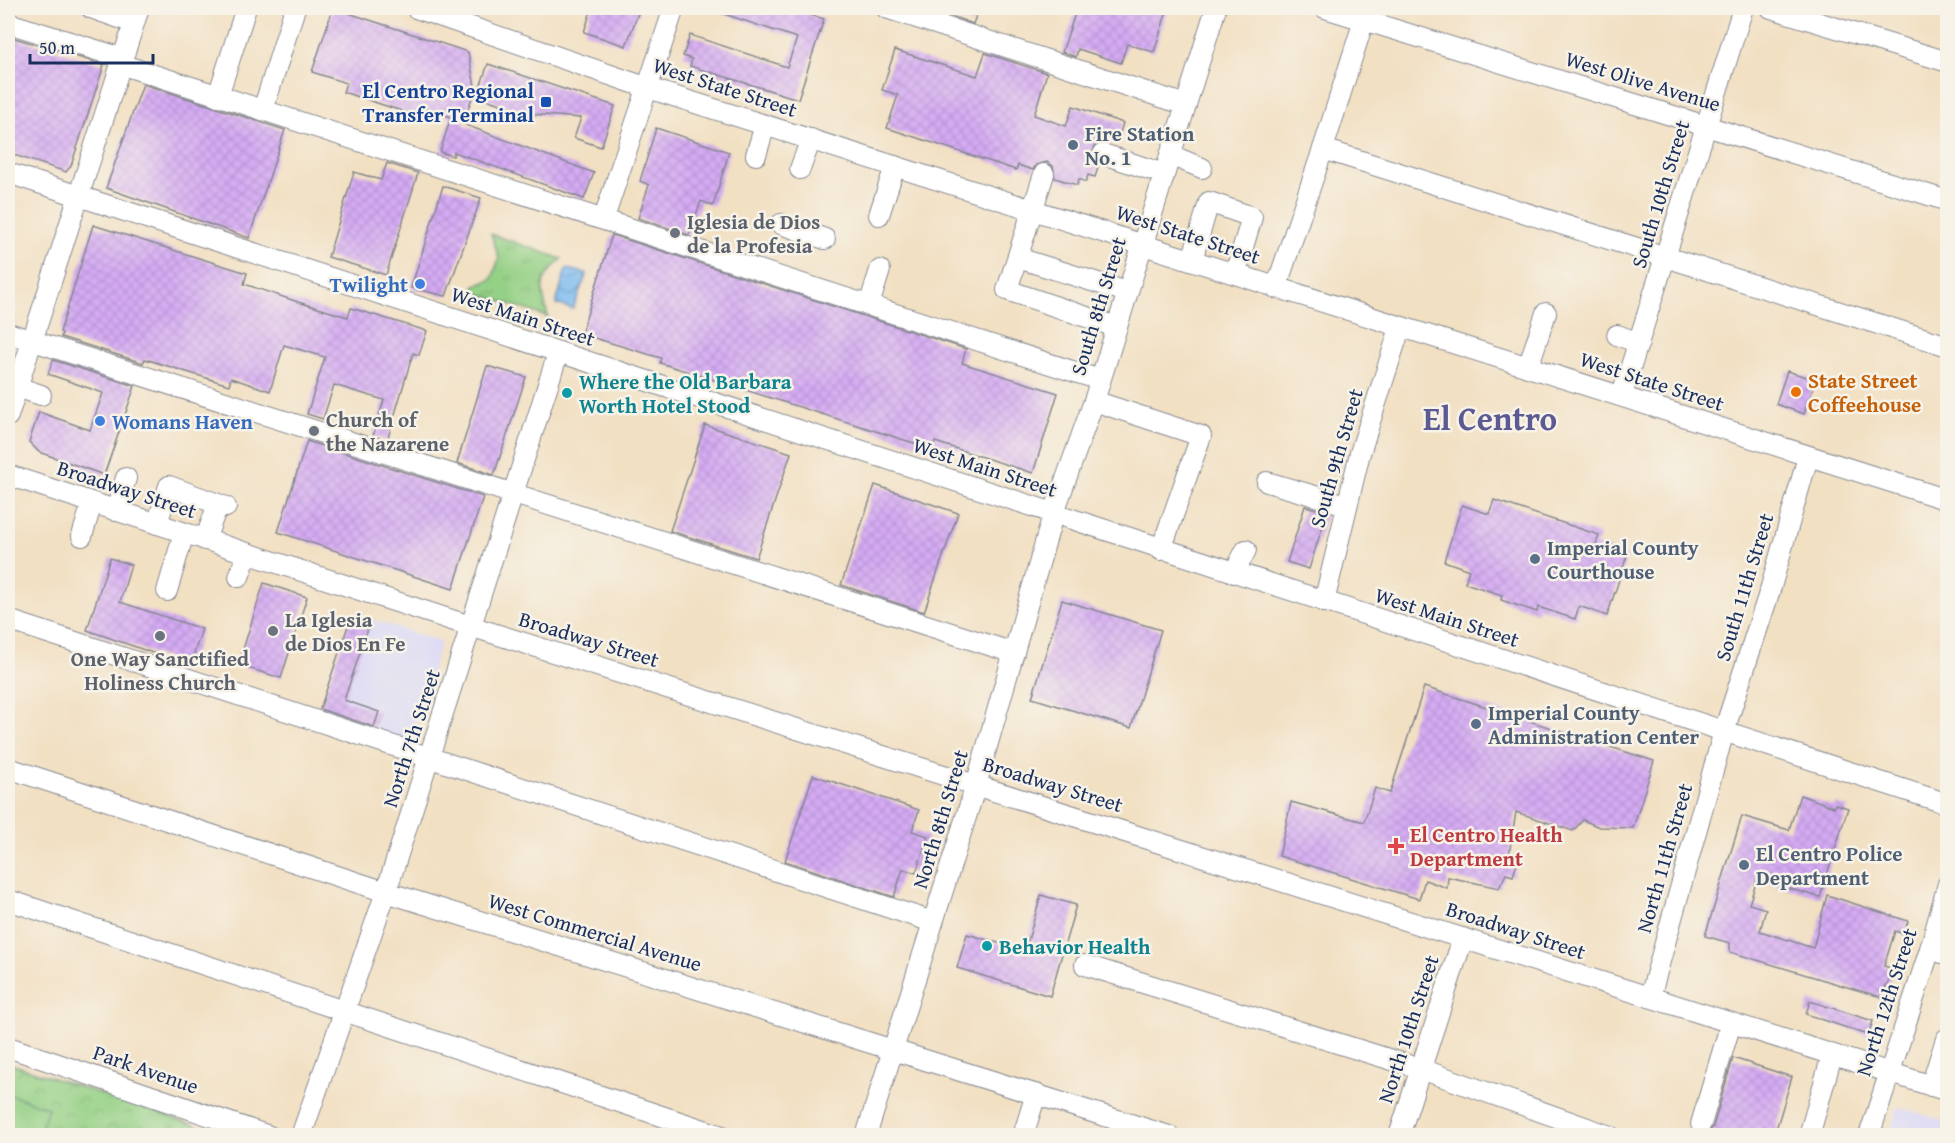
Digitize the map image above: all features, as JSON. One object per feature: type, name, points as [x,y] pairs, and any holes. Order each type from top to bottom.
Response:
[{"type":"street","points":[[8,416],[137,15],[91,8]]},
{"type":"street","points":[[218,96],[246,8]]},
{"type":"street","points":[[263,110],[295,8]]},
{"type":"street","name":"West State Street","points":[[416,8],[648,88],[1400,328],[1622,395],[1808,457],[1947,500]]},
{"type":"street","points":[[607,209],[674,8]]},
{"type":"street","points":[[886,8],[1186,105]]},
{"type":"street","name":"South 8th Street","points":[[1053,514],[1094,401],[1216,8]]},
{"type":"street","name":"West Olive Avenue","points":[[1325,8],[1947,201]]},
{"type":"street","name":"South 10th Street","points":[[1622,395],[1743,8]]},
{"type":"street","points":[[1771,8],[1947,62]]},
{"type":"street","points":[[1276,288],[1364,20]]},
{"type":"street","points":[[8,23],[218,96],[1100,380]]},
{"type":"street","points":[[756,155],[765,125]]},
{"type":"street","points":[[800,169],[811,139]]},
{"type":"street","points":[[1323,149],[1947,346]]},
{"type":"street","points":[[1102,154],[1164,174]]},
{"type":"street","points":[[1170,155],[1202,168]]},
{"type":"street","points":[[879,214],[895,166]]},
{"type":"street","name":"West Main Street","points":[[8,173],[1947,804]]},
{"type":"street","points":[[1044,174],[1007,290],[1116,327]]},
{"type":"street","points":[[1192,260],[1209,202],[1252,217],[1235,274]]},
{"type":"street","points":[[781,224],[825,239]]},
{"type":"street","points":[[1018,258],[1127,292]]},
{"type":"street","points":[[869,305],[880,270]]},
{"type":"street","points":[[1528,367],[1546,313]]},
{"type":"street","name":"South 9th Street","points":[[1324,602],[1360,453],[1400,328]]},
{"type":"street","points":[[8,333],[1014,653]]},
{"type":"street","points":[[1617,335],[1639,343]]},
{"type":"street","name":"North 7th Street","points":[[301,1136],[346,1011],[473,627],[558,353]]},
{"type":"street","points":[[17,387],[41,395]]},
{"type":"street","points":[[1094,401],[1201,436],[1161,550]]},
{"type":"street","name":"South 11th Street","points":[[1724,731],[1808,457]]},
{"type":"street","name":"Broadway Street","points":[[8,475],[473,627],[1939,1089]]},
{"type":"street","points":[[116,511],[126,478]]},
{"type":"street","points":[[1268,482],[1346,506]]},
{"type":"street","points":[[157,524],[169,486],[222,505],[205,540]]},
{"type":"street","points":[[82,536],[92,503]]},
{"type":"street","name":"North 8th Street","points":[[866,1136],[976,785],[1053,514]]},
{"type":"street","points":[[167,591],[184,533]]},
{"type":"street","points":[[1234,573],[1246,550]]},
{"type":"street","points":[[239,577],[247,554]]},
{"type":"street","points":[[8,620],[933,922]]},
{"type":"street","name":"North 11th Street","points":[[1650,997],[1724,731]]},
{"type":"street","name":"West Commercial Avenue","points":[[8,768],[386,892],[1169,1136]]},
{"type":"street","name":"North 12th Street","points":[[1869,1136],[1888,1073],[1939,952],[1947,884]]},
{"type":"street","points":[[8,900],[722,1136]]},
{"type":"street","name":"North 10th Street","points":[[1399,1136],[1463,938]]},
{"type":"street","points":[[1085,965],[1420,1069],[1610,1136]]},
{"type":"street","points":[[1701,1124],[1731,1023]]},
{"type":"street","points":[[1939,1089],[1946,1039]]},
{"type":"street","name":"Park Avenue","points":[[8,1047],[269,1136]]},
{"type":"street","points":[[1809,1136],[1832,1055]]},
{"type":"street","points":[[1023,1136],[1036,1094]]},
{"type":"shaded area","points":[[352,613],[441,642],[407,745],[318,716]]},
{"type":"shaded area","points":[[1898,1107],[1947,1122],[1947,1135],[1889,1135]]},
{"type":"green space","points":[[491,234],[562,259],[548,273],[543,285],[548,317],[473,292],[475,286],[492,279],[499,258]]},
{"type":"green space","points":[[8,1063],[225,1135],[8,1136]]},
{"type":"green space","points":[[8,1094],[48,1108],[39,1135],[8,1135]]},
{"type":"water","points":[[566,269],[587,273],[573,309],[556,304]]},
{"type":"building","points":[[333,8],[468,52],[477,96],[488,64],[615,106],[601,147],[574,138],[581,118],[531,114],[473,95],[463,124],[594,173],[584,199],[454,152],[453,156],[440,152],[451,117],[420,107],[417,116],[343,92],[346,83],[312,72]]},
{"type":"building","points":[[592,8],[640,8],[626,46],[584,32]]},
{"type":"building","points":[[713,8],[788,8],[824,19],[798,99],[690,66],[692,59],[683,56],[690,35],[787,67],[797,38],[712,10]]},
{"type":"building","points":[[929,8],[968,8],[978,10],[973,24]]},
{"type":"building","points":[[1077,8],[1168,8],[1154,52],[1127,44],[1121,63],[1078,49],[1076,57],[1062,52]]},
{"type":"building","points":[[8,36],[104,65],[71,166],[66,172],[8,153]]},
{"type":"building","points":[[895,50],[977,76],[985,53],[1047,73],[1034,115],[1066,126],[1073,106],[1123,123],[1119,136],[1109,133],[1106,142],[1095,146],[1091,156],[1099,165],[1095,177],[1088,175],[1086,182],[1079,179],[1077,185],[1055,178],[1053,166],[1047,162],[1036,165],[1033,170],[1018,165],[1016,170],[887,128],[898,95],[882,90]]},
{"type":"building","points":[[143,84],[285,130],[249,238],[106,188]]},
{"type":"building","points":[[656,128],[729,152],[713,206],[701,201],[689,235],[638,218],[649,185],[640,181]]},
{"type":"building","points":[[387,163],[418,173],[386,275],[328,257],[354,172],[381,180]]},
{"type":"building","points":[[443,186],[481,198],[446,296],[411,288]]},
{"type":"building","points":[[93,225],[247,273],[244,284],[298,302],[348,317],[351,308],[427,331],[419,355],[413,353],[387,441],[373,436],[384,400],[334,385],[323,419],[307,414],[325,357],[284,345],[270,391],[231,378],[229,385],[145,359],[143,363],[61,337],[60,332]]},
{"type":"building","points":[[612,235],[966,349],[962,363],[1058,393],[1033,473],[935,442],[933,449],[660,363],[661,358],[581,334]]},
{"type":"building","points":[[53,360],[135,386],[104,475],[39,452],[29,442],[39,412],[90,430],[103,393],[48,374]]},
{"type":"building","points":[[487,366],[526,377],[494,475],[457,463]]},
{"type":"building","name":"State Street Coffeehouse","points":[[1787,371],[1816,380],[1804,414],[1776,404]]},
{"type":"building","points":[[705,425],[791,453],[756,558],[670,531]]},
{"type":"building","points":[[307,441],[483,497],[453,589],[278,532]]},
{"type":"building","points":[[875,485],[958,513],[924,612],[841,585]]},
{"type":"building","name":"Imperial County Courthouse","points":[[1494,500],[1599,535],[1596,545],[1627,556],[1607,616],[1579,606],[1575,619],[1538,607],[1537,612],[1501,600],[1502,595],[1465,583],[1469,570],[1444,561],[1462,505],[1489,514]]},
{"type":"building","points":[[1305,506],[1327,512],[1309,569],[1287,562]]},
{"type":"building","points":[[110,558],[131,565],[120,602],[202,629],[190,666],[87,630]]},
{"type":"building","name":"La Iglesia de Dios En Fe","points":[[264,583],[307,597],[281,678],[238,665]]},
{"type":"building","points":[[1062,600],[1161,630],[1131,728],[1032,698]]},
{"type":"building","points":[[349,623],[368,629],[344,700],[379,712],[374,727],[320,709]]},
{"type":"building","points":[[1424,687],[1654,761],[1633,828],[1599,827],[1583,820],[1573,831],[1516,812],[1508,861],[1517,863],[1513,876],[1506,874],[1499,888],[1448,877],[1447,888],[1425,880],[1419,899],[1279,856],[1291,802],[1364,822],[1375,788],[1390,793]]},
{"type":"building","points":[[813,775],[919,810],[912,831],[928,836],[916,873],[903,869],[894,897],[785,861]]},
{"type":"building","points":[[1800,795],[1834,807],[1835,804],[1848,808],[1820,897],[1757,880],[1749,904],[1766,909],[1760,931],[1813,948],[1827,895],[1908,921],[1904,934],[1895,931],[1884,966],[1894,969],[1881,997],[1730,952],[1730,943],[1705,936],[1742,816],[1789,830]]},
{"type":"building","name":"Behavior Health","points":[[1041,895],[1076,905],[1050,996],[957,968],[967,934],[1016,948],[1027,944]]},
{"type":"building","points":[[1810,1001],[1873,1021],[1868,1035],[1806,1014]]},
{"type":"building","points":[[1733,1058],[1792,1077],[1774,1136],[1704,1136],[1713,1127]]},
{"type":"place","name":"El Centro Regional Transfer Terminal","points":[[546,102]]},
{"type":"place","name":"Fire Station No. 1","points":[[1073,145]]},
{"type":"place","name":"Iglesia de Dios de la Profesia","points":[[675,233]]},
{"type":"place","name":"Twilight","points":[[420,284]]},
{"type":"place","name":"State Street Coffeehouse","points":[[1796,392]]},
{"type":"place","name":"Where the Old Barbara Worth Hotel Stood","points":[[567,393]]},
{"type":"place","name":"Womans Haven","points":[[100,421]]},
{"type":"place","name":"Church of the Nazarene","points":[[314,431]]},
{"type":"place","name":"Imperial County Courthouse","points":[[1535,559]]},
{"type":"place","name":"La Iglesia de Dios En Fe","points":[[273,631]]},
{"type":"place","name":"One Way Sanctified Holiness Church","points":[[160,636]]},
{"type":"place","name":"Imperial County Administration Center","points":[[1476,724]]},
{"type":"place","name":"El Centro Health Department","points":[[1396,846]]},
{"type":"place","name":"El Centro Police Department","points":[[1744,865]]},
{"type":"place","name":"Behavior Health","points":[[987,946]]},
{"type":"district","name":"El Centro","points":[[1490,418]]}]
